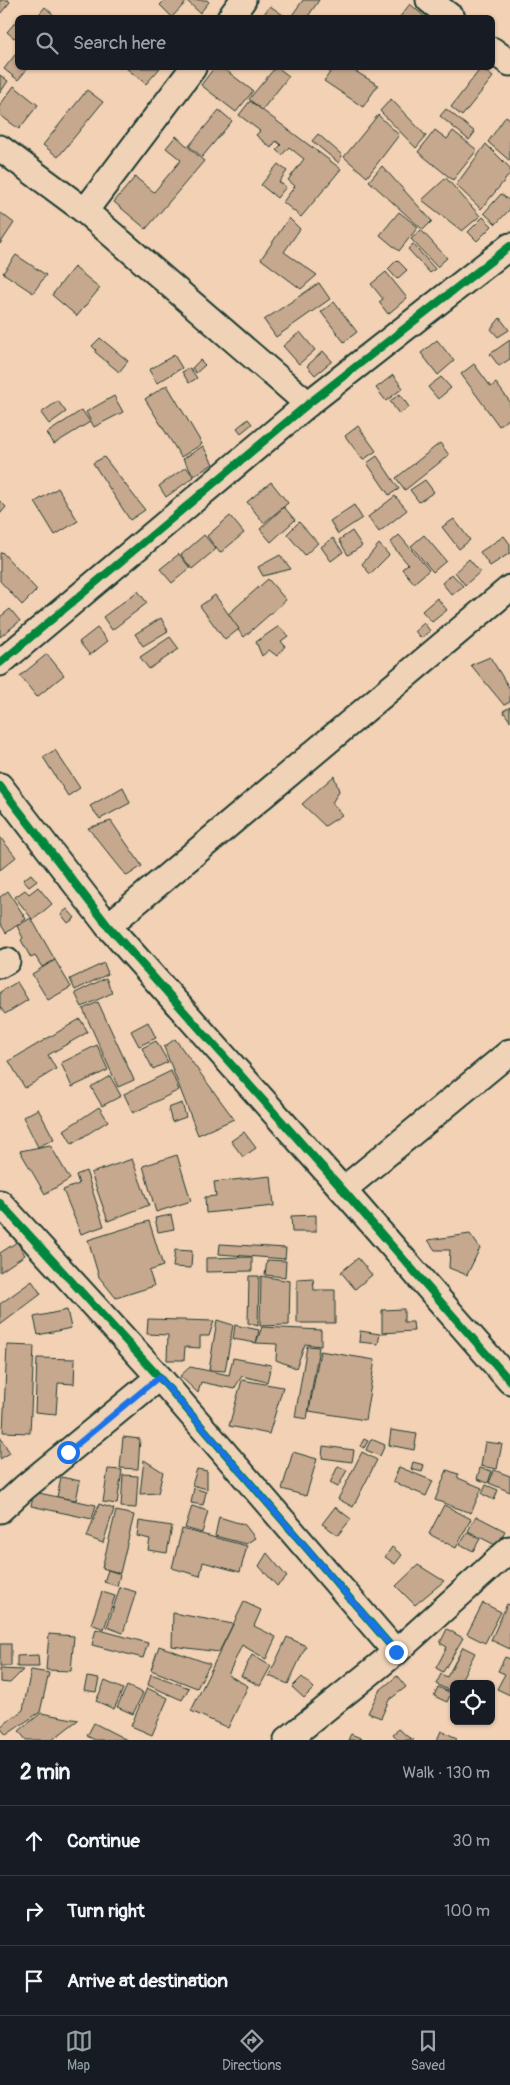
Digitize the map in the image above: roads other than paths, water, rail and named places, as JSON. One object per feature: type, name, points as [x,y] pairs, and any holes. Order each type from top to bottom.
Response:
[{"type":"street","points":[[232,15],[243,0]]},
{"type":"street","points":[[429,0],[448,15]]},
{"type":"street","points":[[495,52],[510,63]]},
{"type":"street","points":[[85,211],[191,70]]},
{"type":"street","points":[[0,148],[85,211],[308,404]]},
{"type":"street","points":[[0,663],[308,404],[510,246]]},
{"type":"street","points":[[108,926],[510,588]]},
{"type":"street","points":[[1,789],[108,926],[343,1190],[510,1382]]},
{"type":"street","points":[[343,1190],[510,1052]]},
{"type":"street","points":[[0,1203],[159,1377],[396,1652]]},
{"type":"street","points":[[0,1510],[25,1487],[159,1377]]},
{"type":"street","points":[[287,1740],[396,1652],[510,1549]]}]
